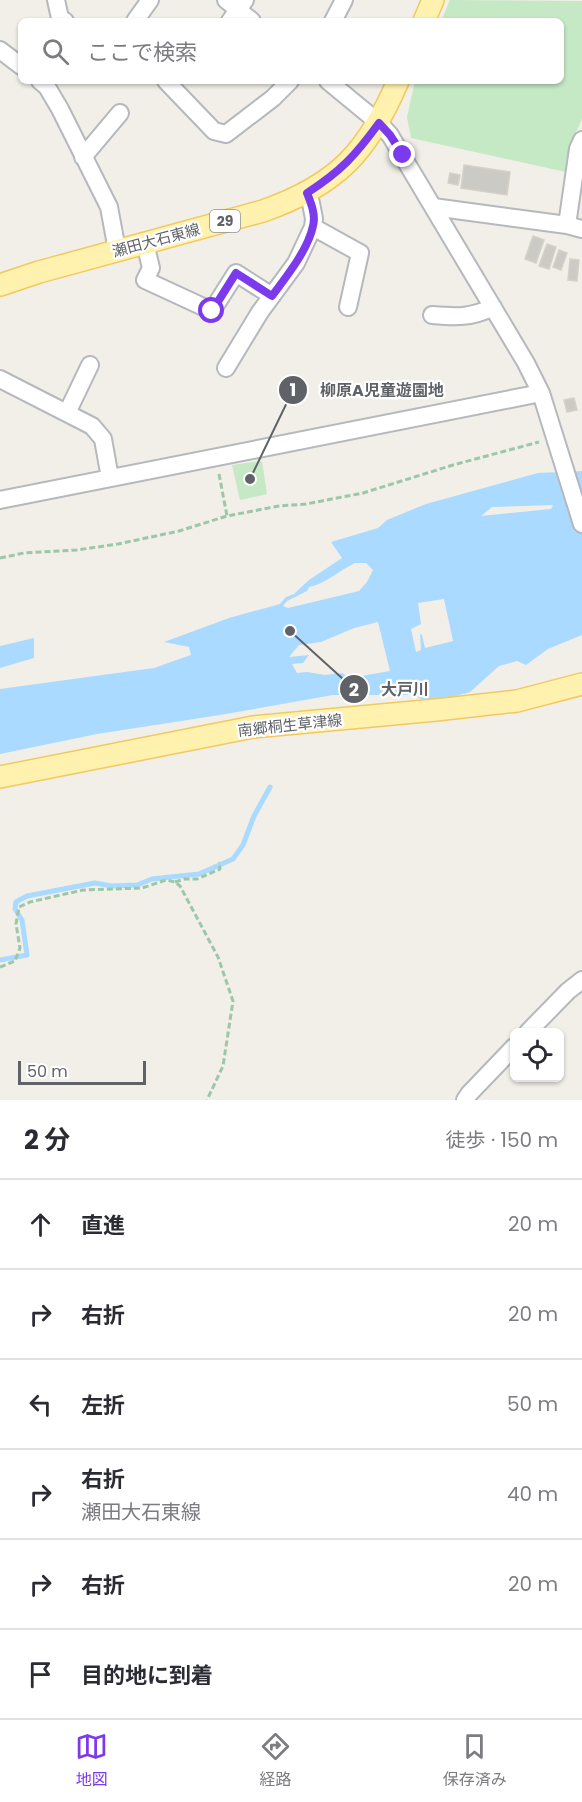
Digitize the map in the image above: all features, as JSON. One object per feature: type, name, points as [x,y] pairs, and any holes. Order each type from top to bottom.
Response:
[{"type":"main road","points":[[425,18],[433,0]]},
{"type":"main road","name":"瀬田大石東線","points":[[0,285],[290,202],[333,176],[349,162],[379,123],[397,84]]},
{"type":"main road","name":"南郷桐生草津線","points":[[0,777],[252,727],[506,702],[582,684]]},
{"type":"street","points":[[57,0],[60,18]]},
{"type":"street","points":[[137,18],[150,0]]},
{"type":"street","points":[[335,18],[344,0]]},
{"type":"street","points":[[235,8],[248,18]]},
{"type":"street","points":[[0,50],[18,64]]},
{"type":"street","points":[[43,84],[60,109],[109,207],[117,250]]},
{"type":"street","points":[[176,85],[214,131],[226,134],[273,98],[287,84]]},
{"type":"street","points":[[332,84],[390,135],[526,363],[541,393],[582,524]]},
{"type":"street","points":[[83,157],[120,113]]},
{"type":"street","points":[[433,207],[575,227],[578,149],[582,140]]},
{"type":"street","points":[[226,368],[260,312],[296,263],[313,227],[314,219],[307,193]]},
{"type":"street","points":[[313,227],[360,253],[348,307]]},
{"type":"street","points":[[145,243],[151,267],[145,280],[212,311],[236,273],[272,296]]},
{"type":"street","points":[[432,315],[458,317],[480,314],[493,307]]},
{"type":"street","points":[[67,413],[90,365]]},
{"type":"street","points":[[1,381],[92,426],[103,439],[110,478]]},
{"type":"street","points":[[0,500],[541,393]]},
{"type":"street","points":[[532,1028],[582,980]]},
{"type":"street","points":[[465,1100],[510,1051]]},
{"type":"path","points":[[0,558],[24,553],[77,550],[118,544],[179,531],[228,516],[363,493],[453,465],[557,440]]},
{"type":"path","points":[[216,457],[228,516]]},
{"type":"path","points":[[175,882],[197,879],[220,869],[219,862]]},
{"type":"path","points":[[0,967],[15,961],[20,948],[16,924],[19,907],[30,902],[83,890],[142,888],[166,880],[175,882],[180,886],[218,957],[233,1001],[222,1066],[207,1100]]},
{"type":"green space","points":[[450,0],[582,1],[582,119],[572,141],[566,172],[411,138],[407,117],[414,84],[564,84],[564,18],[442,18]]},
{"type":"green space","points":[[262,461],[267,494],[240,500],[232,465]]},
{"type":"water","points":[[582,471],[582,635],[548,649],[526,665],[517,661],[499,666],[470,692],[432,703],[411,695],[333,695],[97,734],[0,754],[0,689],[154,668],[191,655],[189,647],[164,642],[229,618],[280,604],[286,597],[294,594],[309,580],[342,558],[331,542],[378,528],[387,520],[426,504],[538,473]],"holes":[[[553,505],[551,509],[481,516],[492,507]],[[355,563],[366,563],[373,570],[359,591],[288,608],[283,606],[287,601],[307,591],[309,587],[321,583]],[[444,599],[453,641],[425,648],[420,634],[421,650],[416,652],[411,629],[421,624],[418,603]],[[378,622],[390,671],[350,678],[342,673],[325,675],[297,673],[292,664],[303,663],[309,655],[289,657],[299,645],[321,642],[354,628]]]},
{"type":"water","points":[[34,638],[34,658],[0,668],[0,646]]},
{"type":"building","points":[[464,165],[510,172],[507,195],[461,188]]},
{"type":"building","points":[[450,173],[460,175],[458,185],[448,183]]},
{"type":"building","points":[[533,236],[544,240],[536,263],[525,259]]},
{"type":"building","points":[[547,244],[556,247],[549,269],[539,266]]},
{"type":"building","points":[[559,250],[567,253],[561,270],[553,267]]},
{"type":"building","points":[[570,259],[579,260],[577,281],[568,280]]},
{"type":"building","points":[[574,398],[577,410],[567,412],[564,400]]},
{"type":"waterway","points":[[0,960],[27,955],[22,920],[15,909],[16,902],[27,896],[95,883],[112,886],[137,885],[152,879],[199,874],[233,859],[243,845],[254,816],[270,787]]},
{"type":"place","name":"柳原A児童遊園地","points":[[250,479]]},
{"type":"place","name":"大戸川","points":[[290,631]]},
{"type":"route","points":[[212,311],[236,273],[272,296],[296,263],[313,227],[314,219],[307,193],[349,162],[379,123],[403,155]]}]
